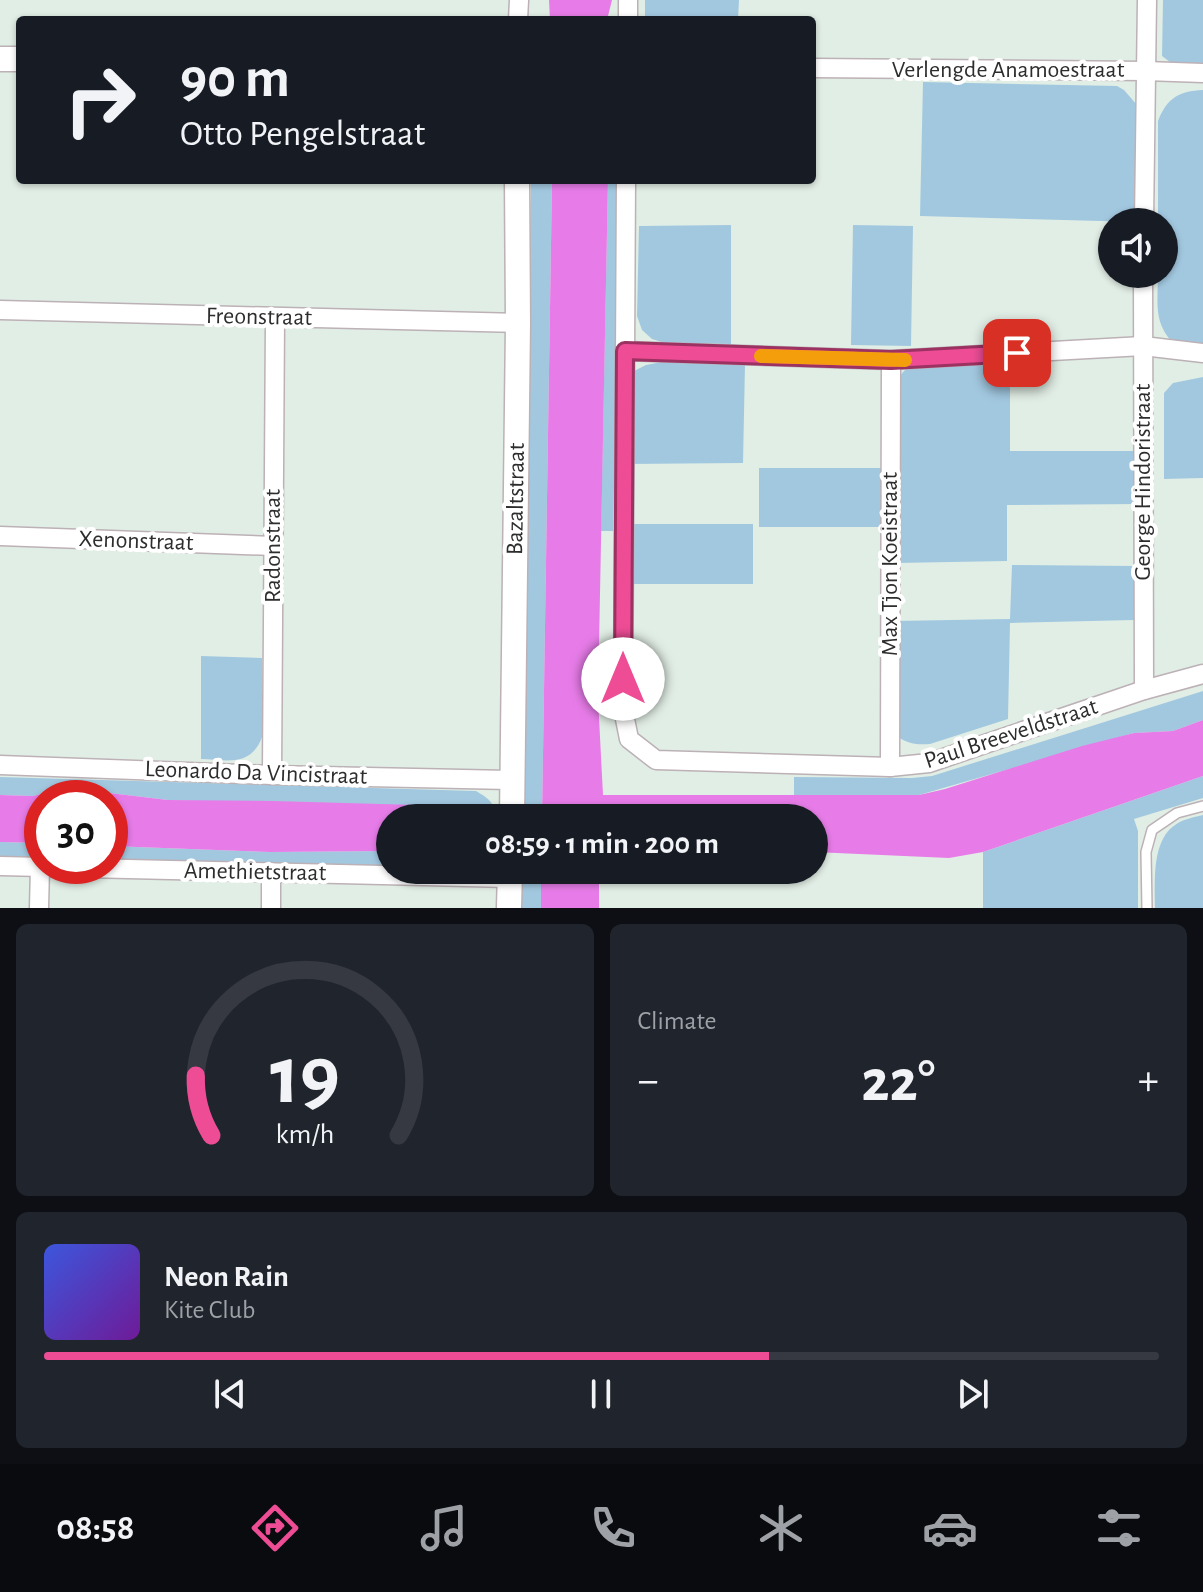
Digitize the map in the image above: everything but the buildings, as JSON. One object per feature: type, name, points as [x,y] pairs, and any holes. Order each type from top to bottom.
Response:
[{"type":"street","points":[[1144,208],[1147,0]]},
{"type":"street","name":"Verlengde Anamoestraat","points":[[816,68],[1203,73]]},
{"type":"street","name":"Bazaltstraat","points":[[512,804],[517,184]]},
{"type":"street","points":[[626,184],[625,351],[891,360],[1143,346],[1203,353]]},
{"type":"street","name":"George Hindoristraat","points":[[1143,288],[1144,690]]},
{"type":"street","name":"Freonstraat","points":[[0,310],[518,323]]},
{"type":"street","name":"Radonstraat","points":[[272,775],[275,318]]},
{"type":"street","name":"Paul Breeveldstraat","points":[[625,351],[623,709],[629,739],[656,760],[890,767],[929,763],[1144,690],[1203,674]]},
{"type":"street","name":"Max Tjon Koeistraat","points":[[890,767],[891,360]]},
{"type":"street","name":"Xenonstraat","points":[[0,536],[273,546]]},
{"type":"street","name":"Leonardo Da Vincistraat","points":[[0,765],[513,780]]},
{"type":"street","name":"Amethietstraat","points":[[0,866],[24,867]]},
{"type":"street","name":"Amethietstraat","points":[[128,869],[376,873]]},
{"type":"street","points":[[271,872],[271,908]]},
{"type":"street","points":[[39,908],[40,884]]},
{"type":"street","points":[[509,908],[510,884]]},
{"type":"lane","points":[[1147,908],[1146,852],[1152,830],[1177,813],[1203,806]]},
{"type":"shaded area","points":[[549,0],[612,0],[608,16],[550,16]]},
{"type":"shaded area","points":[[645,0],[739,0],[738,16],[645,16]]},
{"type":"shaded area","points":[[1163,0],[1203,0],[1203,66],[1174,65],[1162,56]]},
{"type":"shaded area","points":[[923,82],[1117,86],[1137,105],[1139,208],[1098,208],[1098,221],[920,216]]},
{"type":"shaded area","points":[[1203,90],[1203,346],[1172,342],[1159,318],[1157,302],[1158,288],[1178,288],[1178,208],[1158,208],[1158,121],[1170,101],[1187,92]]},
{"type":"shaded area","points":[[531,184],[552,184],[542,804],[522,804]]},
{"type":"shaded area","points":[[552,184],[608,184],[598,698],[603,795],[919,795],[1082,746],[1134,733],[1173,731],[1203,720],[1203,776],[983,852],[949,858],[828,853],[828,804],[542,804]]},
{"type":"shaded area","points":[[608,184],[621,184],[613,531],[601,531]]},
{"type":"shaded area","points":[[731,225],[731,344],[665,343],[652,339],[642,330],[637,316],[639,226]]},
{"type":"shaded area","points":[[853,225],[913,226],[911,346],[851,345]]},
{"type":"shaded area","points":[[662,362],[745,364],[743,463],[625,464],[634,371]]},
{"type":"shaded area","points":[[921,364],[1010,366],[1010,451],[1138,451],[1139,504],[1007,505],[1007,561],[896,563],[898,381],[906,369]]},
{"type":"shaded area","points":[[1203,377],[1203,478],[1164,479],[1164,393],[1173,383]]},
{"type":"shaded area","points":[[759,468],[882,468],[883,527],[759,527]]},
{"type":"shaded area","points":[[634,524],[753,524],[753,584],[634,584]]},
{"type":"shaded area","points":[[1012,565],[1134,566],[1134,620],[1010,623],[1008,719],[930,744],[913,744],[898,737],[893,621],[1010,619]]},
{"type":"shaded area","points":[[201,656],[262,658],[262,737],[257,747],[245,757],[237,760],[201,759]]},
{"type":"shaded area","points":[[1203,691],[1203,720],[1173,731],[1134,733],[919,795],[794,795],[794,777],[932,776]]},
{"type":"shaded area","points":[[1203,776],[1203,798],[1134,819],[1138,831],[1138,908],[983,908],[983,852]]},
{"type":"shaded area","points":[[0,777],[102,780],[24,780],[24,796],[0,795]]},
{"type":"shaded area","points":[[128,781],[476,791],[491,804],[376,804],[376,807],[168,800],[128,795]]},
{"type":"shaded area","points":[[0,795],[24,796],[24,843],[0,842]]},
{"type":"shaded area","points":[[128,795],[168,800],[381,804],[376,804],[376,851],[270,852],[128,847]]},
{"type":"shaded area","points":[[1203,815],[1203,908],[1155,908],[1156,861],[1163,839],[1178,823]]},
{"type":"shaded area","points":[[0,842],[24,843],[24,857],[0,856]]},
{"type":"shaded area","points":[[128,847],[270,852],[376,851],[376,868],[128,860]]},
{"type":"shaded area","points":[[522,884],[541,884],[541,908],[521,908]]},
{"type":"shaded area","points":[[541,884],[599,884],[599,908],[541,908]]},
{"type":"slow traffic","points":[[761,356],[905,360]]},
{"type":"route","points":[[623,679],[625,351],[891,360],[1017,353]]}]
